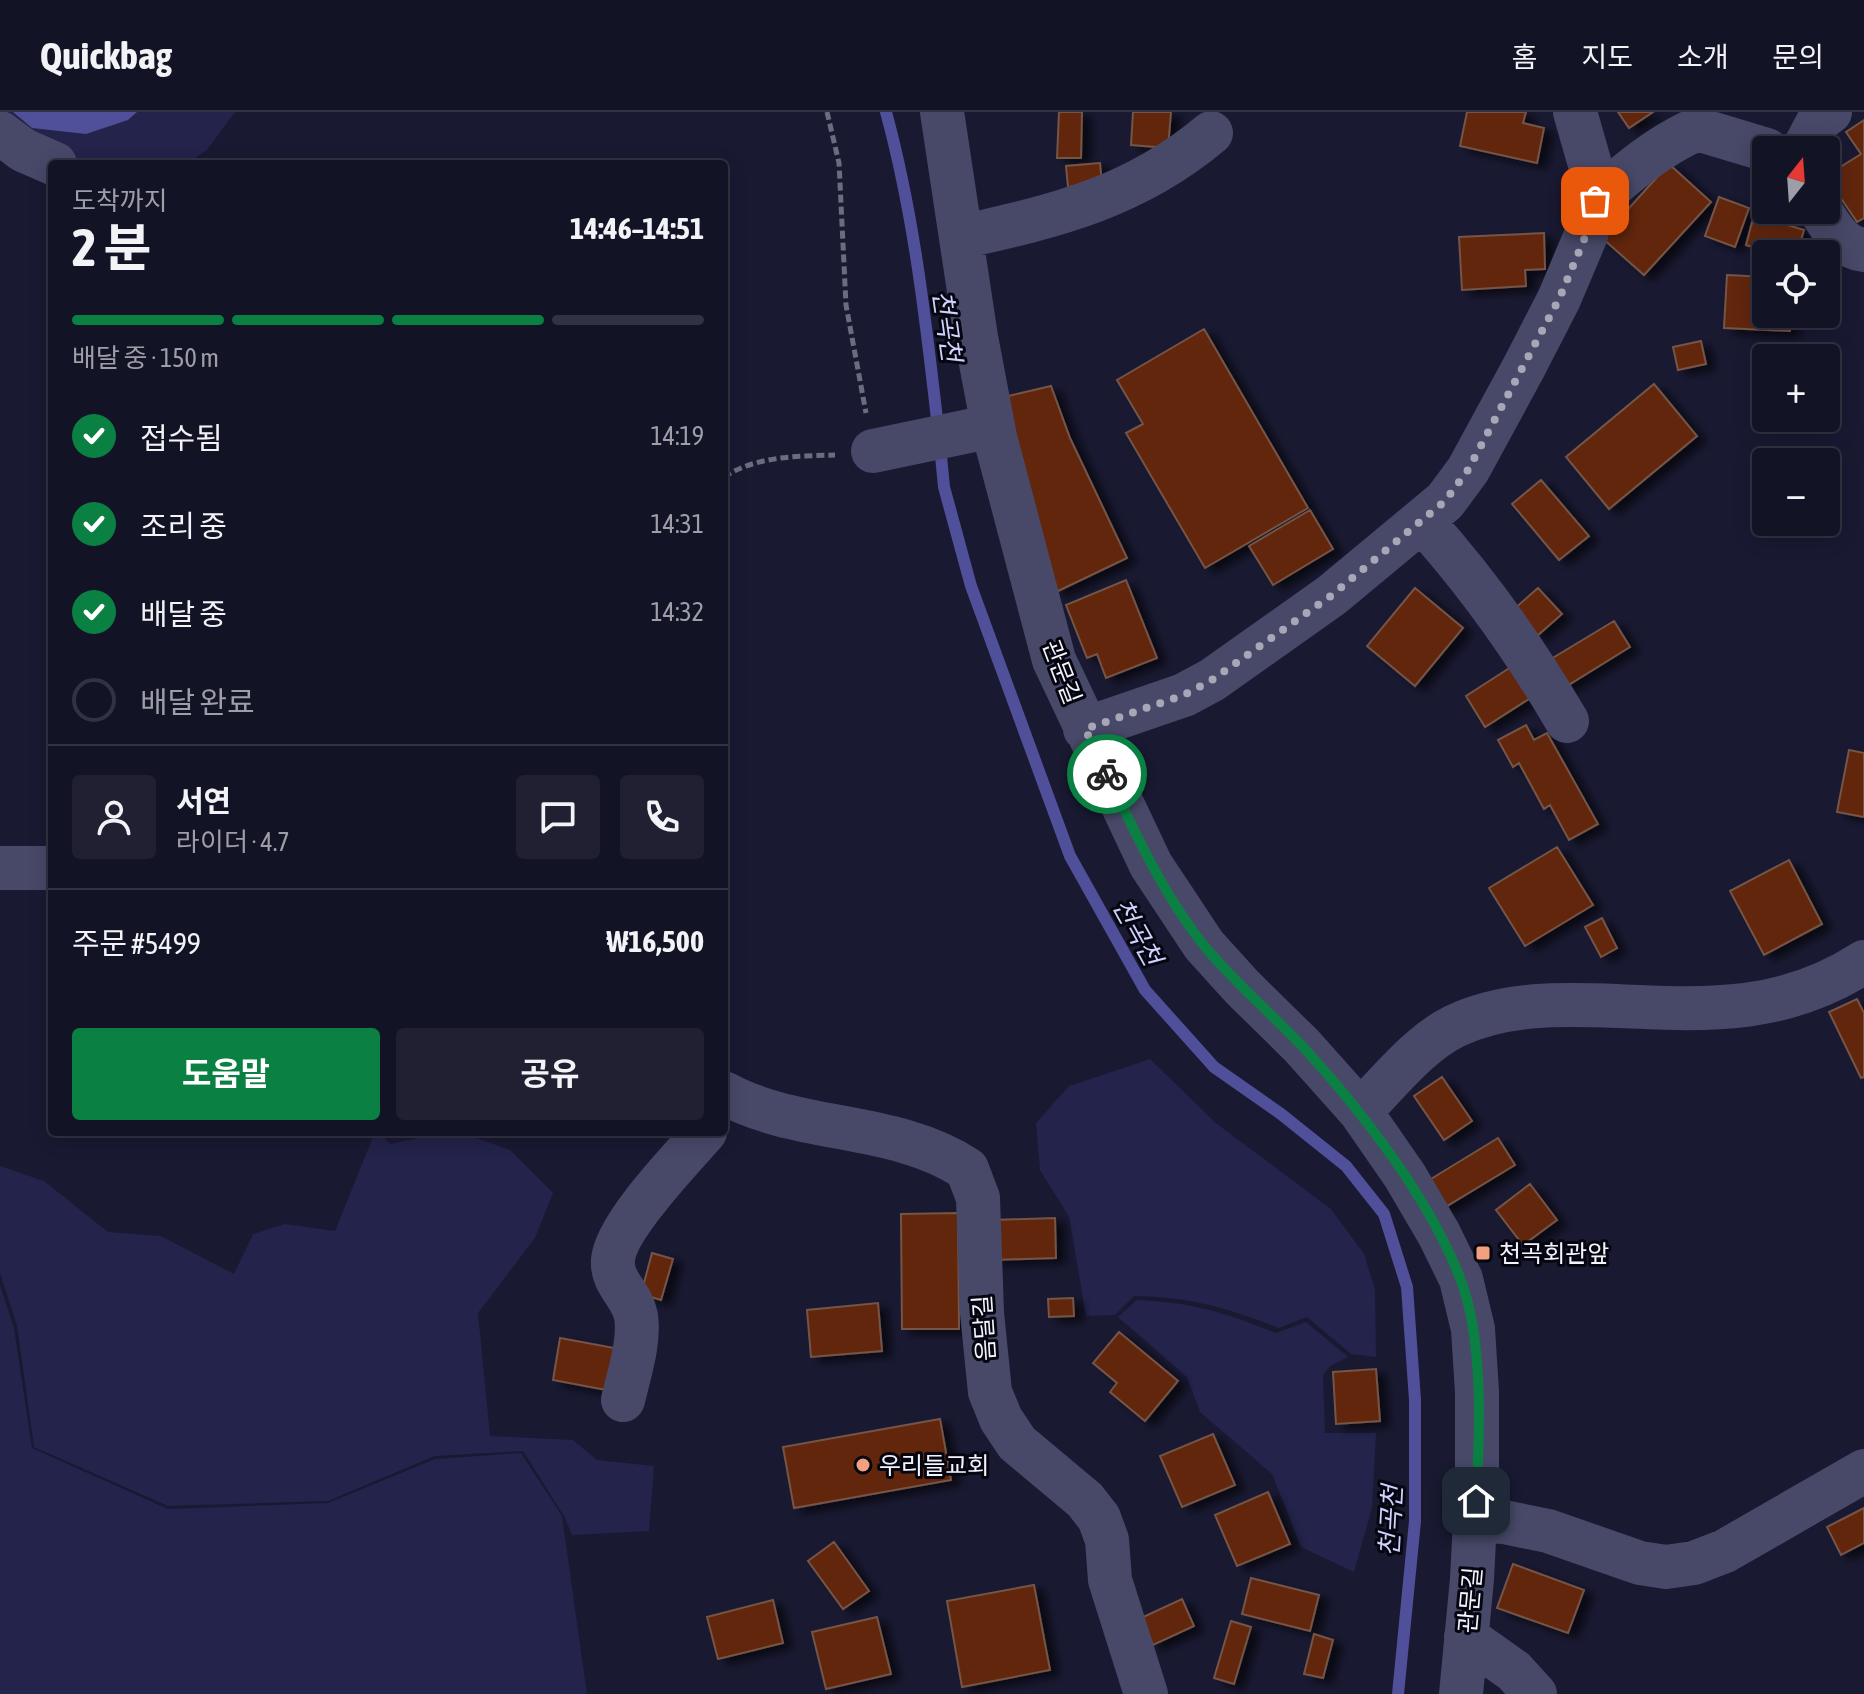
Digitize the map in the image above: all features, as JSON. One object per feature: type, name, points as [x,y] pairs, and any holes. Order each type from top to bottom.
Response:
[{"type":"street","name":"관문길","points":[[942,112],[987,427],[1054,660],[1151,865],[1204,945],[1360,1111],[1405,1176],[1461,1279],[1473,1329],[1477,1392],[1475,1520],[1461,1694]]},
{"type":"street","points":[[1085,729],[1184,695],[1212,680],[1332,595],[1445,501],[1468,470],[1524,367],[1559,299],[1586,235],[1595,201],[1591,168],[1575,112]]},
{"type":"street","points":[[1810,136],[1819,120],[1830,112]]},
{"type":"street","points":[[1595,201],[1633,168],[1674,139],[1697,129],[1752,146]]},
{"type":"street","points":[[0,133],[23,150],[48,161]]},
{"type":"street","points":[[961,237],[1062,213],[1128,187],[1172,164],[1211,133]]},
{"type":"street","points":[[1829,224],[1839,239],[1854,249],[1864,250]]},
{"type":"street","points":[[879,450],[987,427]]},
{"type":"street","points":[[1422,521],[1465,568],[1528,653],[1567,721]]},
{"type":"street","points":[[0,868],[48,868]]},
{"type":"street","points":[[1360,1111],[1429,1042],[1455,1026],[1483,1016],[1519,1007],[1552,1005],[1692,1008],[1752,1005],[1779,1001],[1817,987],[1864,962]]},
{"type":"street","name":"음달길","points":[[728,1101],[931,1149],[967,1169],[978,1198],[982,1313],[990,1392],[1001,1419],[1017,1443],[1085,1500],[1099,1518],[1107,1540],[1110,1580],[1146,1694]]},
{"type":"street","points":[[623,1400],[636,1331],[636,1313],[615,1279],[613,1259],[621,1235],[635,1212],[702,1136]]},
{"type":"street","points":[[1475,1520],[1548,1531],[1640,1563],[1666,1567],[1694,1563],[1725,1551],[1864,1471]]},
{"type":"street","points":[[1466,1637],[1503,1662],[1535,1694]]},
{"type":"path","points":[[728,474],[739,467],[762,461],[879,450],[846,305],[839,163],[827,112]]},
{"type":"shaded area","points":[[0,112],[235,112],[207,150],[192,160],[74,158]]},
{"type":"shaded area","points":[[13,112],[137,112],[128,120],[86,134],[32,128]]},
{"type":"shaded area","points":[[1150,1059],[1217,1124],[1331,1209],[1364,1254],[1375,1290],[1376,1357],[1351,1354],[1307,1317],[1279,1328],[1208,1305],[1134,1296],[1115,1315],[1086,1316],[1069,1217],[1040,1170],[1036,1123],[1069,1086]]},
{"type":"shaded area","points":[[373,1136],[383,1136],[390,1144],[427,1136],[471,1136],[510,1150],[553,1193],[535,1238],[478,1313],[490,1436],[573,1440],[597,1460],[654,1466],[649,1531],[572,1535],[564,1516],[523,1451],[435,1456],[328,1501],[168,1506],[34,1447],[17,1326],[0,1273],[0,1166],[44,1181],[108,1232],[161,1236],[234,1274],[253,1234],[285,1224],[335,1231]]},
{"type":"shaded area","points":[[0,1285],[14,1328],[32,1448],[168,1509],[328,1503],[435,1459],[521,1453],[562,1516],[587,1694],[0,1694]]},
{"type":"shaded area","points":[[1137,1300],[1208,1310],[1276,1333],[1306,1322],[1348,1357],[1330,1366],[1323,1375],[1325,1433],[1376,1433],[1372,1508],[1354,1572],[1301,1547],[1272,1474],[1200,1412],[1187,1377],[1118,1317]]},
{"type":"building","points":[[1059,112],[1082,112],[1081,158],[1057,158]]},
{"type":"building","points":[[1133,112],[1171,112],[1168,148],[1131,145]]},
{"type":"building","points":[[1467,112],[1526,112],[1523,123],[1544,128],[1537,163],[1460,146]]},
{"type":"building","points":[[1618,112],[1653,112],[1629,128]]},
{"type":"building","points":[[1864,120],[1864,218],[1857,222],[1840,197],[1840,167],[1861,154],[1846,132]]},
{"type":"building","points":[[1100,163],[1102,184],[1068,187],[1066,166]]},
{"type":"building","points":[[1669,164],[1711,202],[1644,275],[1602,238]]},
{"type":"building","points":[[1719,197],[1749,208],[1735,247],[1705,236]]},
{"type":"building","points":[[1752,222],[1784,224],[1804,230],[1801,240],[1752,240],[1752,247],[1746,245]]},
{"type":"building","points":[[1544,233],[1545,269],[1525,270],[1526,286],[1462,290],[1459,237]]},
{"type":"building","points":[[1727,275],[1752,276],[1752,328],[1790,328],[1790,331],[1724,328]]},
{"type":"building","points":[[1204,329],[1308,508],[1205,568],[1126,433],[1143,424],[1117,380]]},
{"type":"building","points":[[1701,341],[1706,364],[1678,370],[1673,347]]},
{"type":"building","points":[[1654,384],[1697,436],[1609,509],[1566,457]]},
{"type":"building","points":[[1051,386],[1070,438],[1127,558],[1056,592],[1004,397]]},
{"type":"building","points":[[1541,480],[1589,536],[1559,560],[1512,504]]},
{"type":"building","points":[[1310,510],[1333,549],[1273,585],[1249,546]]},
{"type":"building","points":[[1126,580],[1157,658],[1106,678],[1097,654],[1087,658],[1066,605]]},
{"type":"building","points":[[1415,588],[1463,628],[1415,686],[1367,646]]},
{"type":"building","points":[[1538,588],[1562,614],[1537,636],[1513,610]]},
{"type":"building","points":[[1614,621],[1630,647],[1562,689],[1546,662]]},
{"type":"building","points":[[1511,667],[1532,697],[1485,727],[1466,696]]},
{"type":"building","points":[[1526,725],[1534,740],[1547,733],[1598,824],[1569,840],[1550,805],[1544,809],[1519,763],[1513,767],[1498,740]]},
{"type":"building","points":[[1849,750],[1864,753],[1864,817],[1837,812]]},
{"type":"building","points":[[1557,847],[1593,905],[1525,946],[1489,888]]},
{"type":"building","points":[[1789,860],[1822,924],[1764,955],[1730,891]]},
{"type":"building","points":[[1602,918],[1617,948],[1601,957],[1585,927]]},
{"type":"building","points":[[1857,999],[1864,1013],[1864,1077],[1861,1078],[1829,1012]]},
{"type":"building","points":[[1442,1077],[1472,1121],[1444,1140],[1414,1096]]},
{"type":"building","points":[[1498,1138],[1515,1165],[1442,1209],[1426,1182]]},
{"type":"building","points":[[1530,1184],[1557,1220],[1523,1245],[1496,1210]]},
{"type":"building","points":[[958,1213],[959,1329],[902,1329],[901,1214]]},
{"type":"building","points":[[1055,1218],[1056,1258],[993,1260],[992,1220]]},
{"type":"building","points":[[652,1253],[673,1259],[661,1300],[641,1294]]},
{"type":"building","points":[[1073,1298],[1074,1316],[1049,1317],[1048,1299]]},
{"type":"building","points":[[878,1303],[882,1351],[811,1357],[807,1310]]},
{"type":"building","points":[[1119,1332],[1178,1381],[1145,1421],[1110,1392],[1117,1383],[1093,1363]]},
{"type":"building","points":[[560,1338],[625,1350],[617,1392],[553,1380]]},
{"type":"building","points":[[1376,1369],[1380,1421],[1336,1424],[1333,1372]]},
{"type":"building","points":[[940,1419],[951,1480],[794,1508],[783,1447]]},
{"type":"building","points":[[1213,1434],[1235,1485],[1182,1507],[1160,1456]]},
{"type":"building","points":[[1268,1492],[1290,1544],[1237,1566],[1215,1515]]},
{"type":"building","points":[[1864,1508],[1864,1543],[1841,1555],[1827,1527]]},
{"type":"building","points":[[834,1542],[869,1591],[843,1609],[808,1561]]},
{"type":"building","points":[[1513,1564],[1584,1590],[1568,1633],[1497,1608]]},
{"type":"building","points":[[1251,1578],[1319,1595],[1310,1631],[1242,1614]]},
{"type":"building","points":[[1034,1585],[1050,1670],[962,1687],[947,1601]]},
{"type":"building","points":[[1182,1599],[1194,1626],[1153,1645],[1141,1618]]},
{"type":"building","points":[[773,1600],[783,1643],[718,1659],[707,1617]]},
{"type":"building","points":[[877,1617],[891,1674],[826,1689],[812,1632]]},
{"type":"building","points":[[1231,1621],[1251,1627],[1234,1684],[1214,1678]]},
{"type":"building","points":[[1314,1634],[1333,1640],[1323,1678],[1304,1674]]},
{"type":"waterway","name":"천곡천","points":[[886,112],[912,229],[938,428]]},
{"type":"waterway","name":"천곡천","points":[[940,446],[944,487],[971,586],[1070,856],[1145,990],[1214,1067],[1281,1114],[1346,1166],[1384,1214],[1407,1287],[1415,1400],[1415,1521],[1398,1694]]},
{"type":"way so far","points":[[1107,774],[1085,729],[1184,695],[1236,665],[1332,595],[1445,501],[1468,470],[1559,299],[1586,235],[1595,201]]},
{"type":"place","name":"천곡회관앞","points":[[1483,1253]]},
{"type":"place","name":"우리들교회","points":[[863,1465]]},
{"type":"route","points":[[1107,774],[1151,865],[1204,945],[1360,1111],[1405,1176],[1439,1234],[1461,1279],[1473,1329],[1477,1392],[1476,1501]]}]
